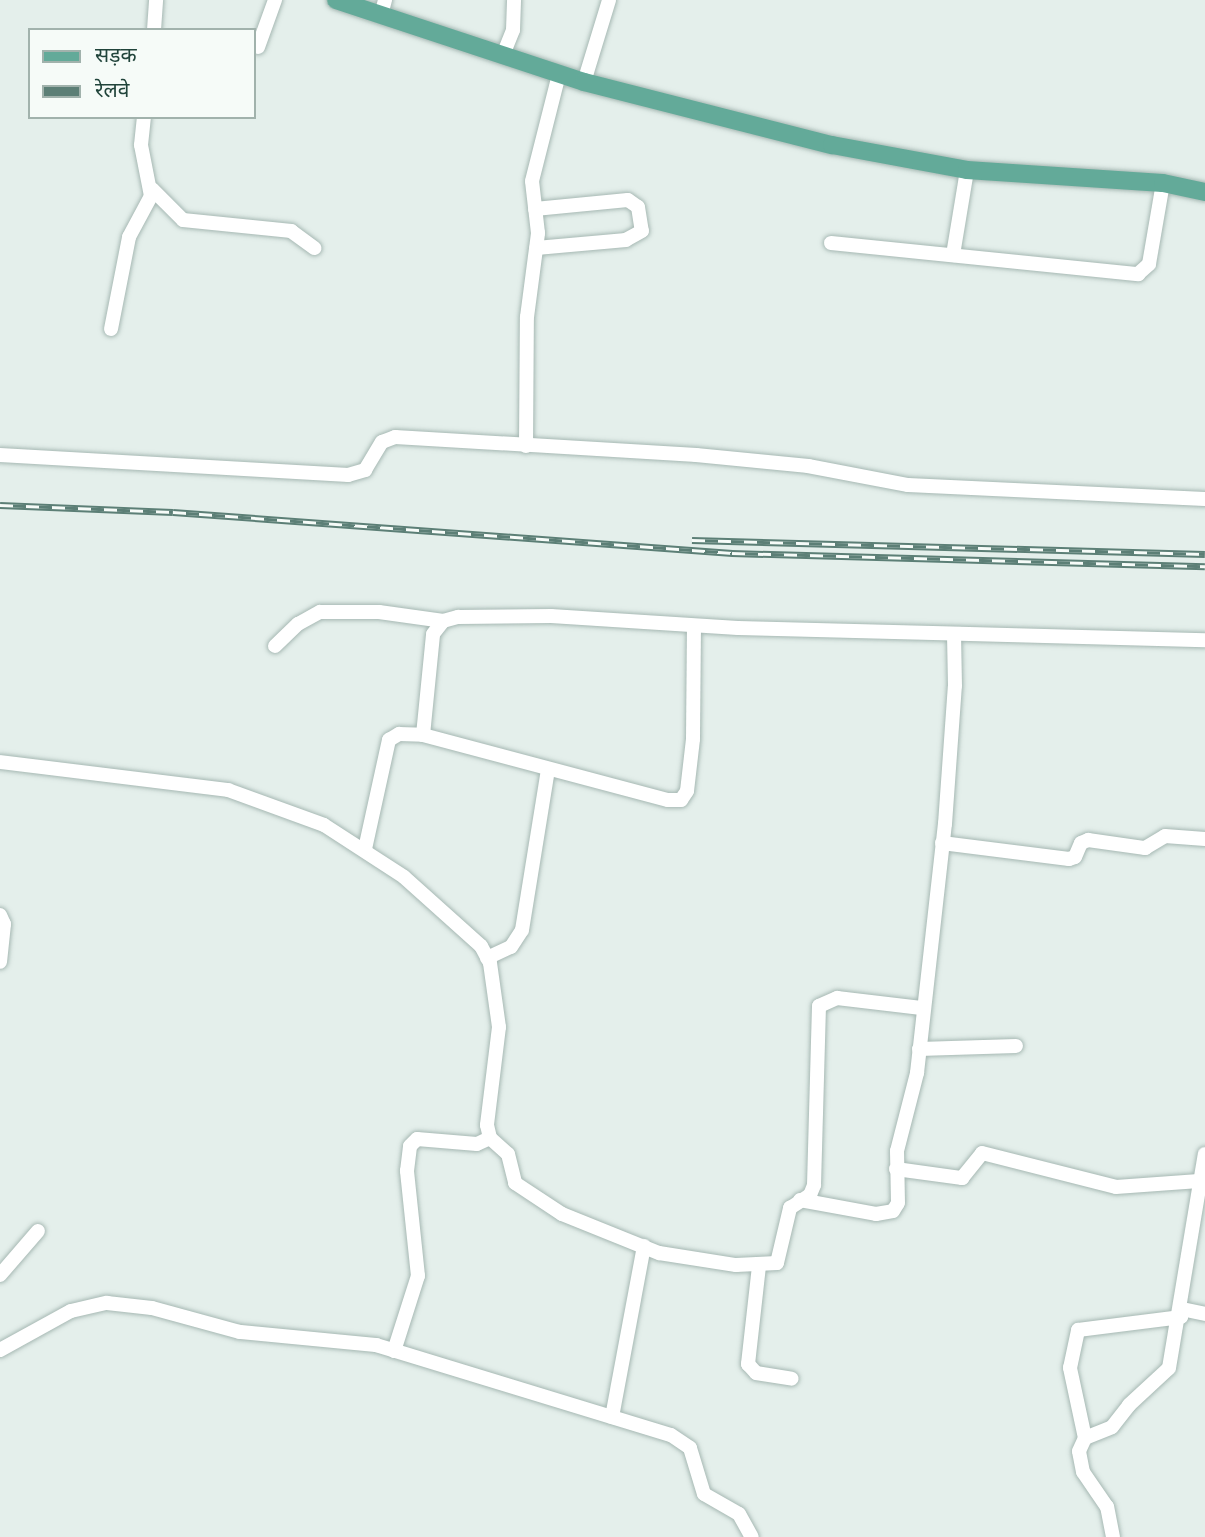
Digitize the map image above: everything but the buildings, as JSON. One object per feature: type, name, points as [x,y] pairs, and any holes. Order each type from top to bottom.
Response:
[{"type":"main road","points":[[343,1],[383,8],[503,55],[584,82],[832,145],[967,170],[1163,183],[1205,192]]},
{"type":"street","points":[[153,28],[156,0]]},
{"type":"street","points":[[258,47],[275,0]]},
{"type":"street","points":[[503,55],[513,30],[514,0]]},
{"type":"street","points":[[584,82],[609,0]]},
{"type":"street","points":[[526,446],[527,317],[537,248],[533,173],[559,74]]},
{"type":"street","points":[[144,119],[141,145],[152,189],[183,220],[291,231],[314,248]]},
{"type":"street","points":[[953,255],[967,170]]},
{"type":"street","points":[[831,243],[1138,274],[1149,264],[1163,183]]},
{"type":"street","points":[[111,329],[129,237],[152,189]]},
{"type":"street","points":[[535,209],[628,200],[638,207],[642,223],[639,235],[626,240],[537,248]]},
{"type":"street","points":[[0,455],[348,475],[365,470],[382,442],[395,437],[796,465],[908,485],[1205,499]]},
{"type":"street","points":[[275,646],[298,624],[320,612],[379,612],[443,621],[551,616],[694,626],[1205,640]]},
{"type":"street","points":[[423,735],[429,650],[443,621]]},
{"type":"street","points":[[365,849],[388,740],[399,734],[423,735],[668,800],[685,797],[696,694],[694,626]]},
{"type":"street","points":[[799,1200],[888,1213],[898,1203],[896,1169],[919,1049],[921,1007],[942,843],[954,708],[954,634]]},
{"type":"street","points":[[0,762],[228,790],[324,825],[365,849],[414,885],[481,946],[487,958],[496,985],[499,1027],[486,1118],[490,1138],[508,1154],[519,1188],[562,1214],[682,1259],[759,1266],[773,1265],[780,1258],[788,1215],[799,1200],[810,1195],[814,1185],[819,1006],[837,998],[921,1007]]},
{"type":"street","points":[[487,958],[511,947],[522,930],[548,770]]},
{"type":"street","points":[[942,843],[1069,859],[1088,840],[1145,848],[1165,836],[1205,839]]},
{"type":"street","points":[[0,915],[4,925],[0,962]]},
{"type":"street","points":[[919,1049],[1016,1046]]},
{"type":"street","points":[[394,1351],[418,1276],[407,1171],[410,1146],[418,1139],[477,1144],[490,1138]]},
{"type":"street","points":[[896,1169],[962,1178],[982,1153],[1116,1187],[1199,1181]]},
{"type":"street","points":[[1085,1438],[1112,1427],[1129,1405],[1164,1378],[1182,1313],[1205,1154]]},
{"type":"street","points":[[0,1275],[38,1231]]},
{"type":"street","points":[[612,1417],[644,1246]]},
{"type":"street","points":[[759,1266],[747,1364],[756,1373],[792,1379]]},
{"type":"street","points":[[0,1350],[71,1311],[107,1303],[152,1308],[240,1332],[351,1339],[612,1417],[684,1442],[695,1459],[704,1494],[740,1514],[752,1537]]},
{"type":"street","points":[[1113,1537],[1107,1507],[1083,1472],[1079,1451],[1085,1438],[1070,1368],[1078,1330],[1090,1325],[1182,1313],[1205,1314]]},
{"type":"railway","points":[[0,505],[173,512],[732,553],[1205,566]]},
{"type":"railway","points":[[692,540],[1205,554]]}]
